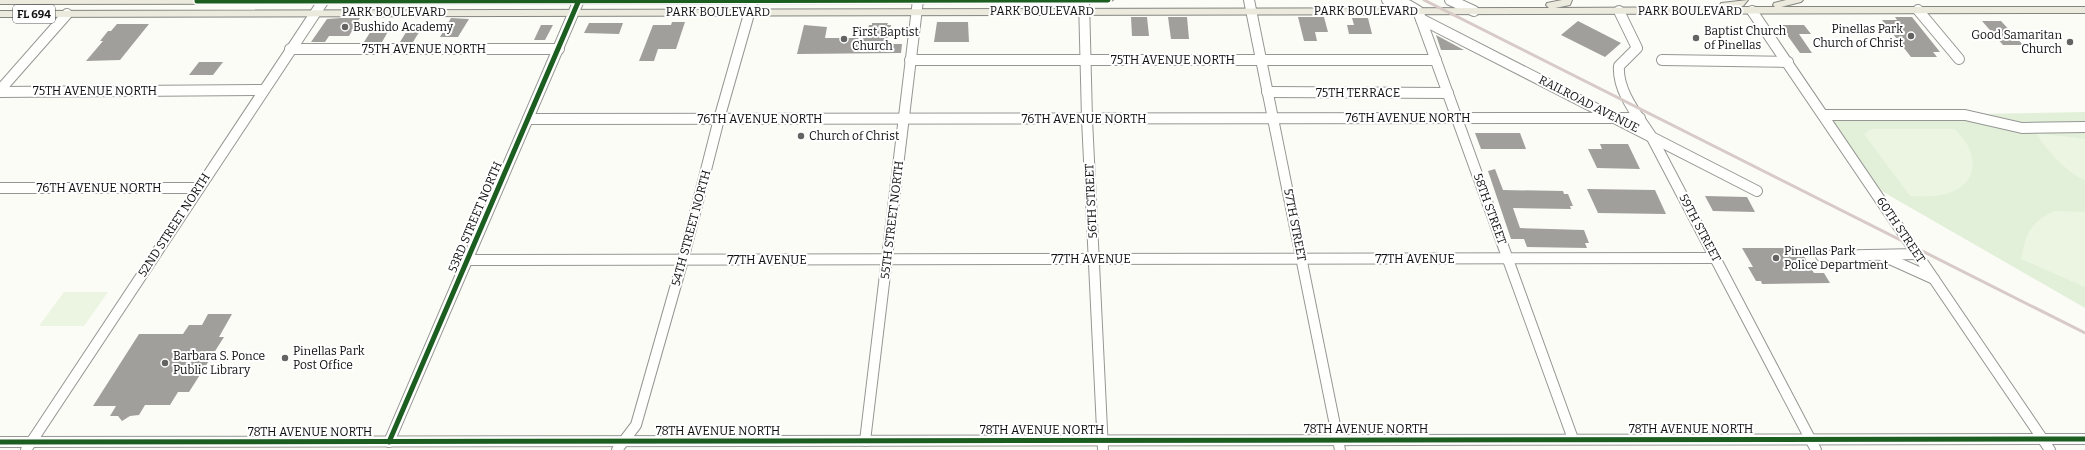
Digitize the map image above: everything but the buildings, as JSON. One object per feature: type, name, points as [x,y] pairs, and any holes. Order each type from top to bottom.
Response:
[{"type":"main road","name":"PARK BOULEVARD","points":[[0,1],[1108,0]]},
{"type":"main road","points":[[1525,11],[1542,5],[1564,5],[1567,3],[1567,0]]},
{"type":"main road","points":[[1619,11],[1621,6],[1649,4],[1655,0]]},
{"type":"main road","points":[[1700,11],[1701,8],[1709,6],[1739,4],[1743,0]]},
{"type":"main road","points":[[1752,11],[1753,9],[1762,6],[1786,4],[1798,0]]},
{"type":"main road","points":[[1864,10],[1877,5],[1901,4],[1907,0]]},
{"type":"main road","points":[[1918,10],[1929,5],[1950,4],[1959,0]]},
{"type":"main road","points":[[2032,10],[2041,5],[2067,4],[2072,0]]},
{"type":"main road","points":[[59,1],[67,14],[86,7],[146,6],[159,1]]},
{"type":"main road","name":"PARK BOULEVARD","points":[[0,14],[317,12],[1251,11],[1420,15],[1474,11],[2085,10]]},
{"type":"street","name":"53RD STREET NORTH","points":[[389,442],[579,0]]},
{"type":"street","name":"54TH STREET NORTH","points":[[620,446],[636,425],[683,260],[719,119],[753,0]]},
{"type":"street","name":"55TH STREET NORTH","points":[[865,441],[918,0]]},
{"type":"street","name":"56TH STREET","points":[[1084,0],[1087,119],[1103,445]]},
{"type":"street","name":"57TH STREET","points":[[1249,0],[1338,445]]},
{"type":"street","points":[[1387,0],[1408,5],[1420,15]]},
{"type":"street","points":[[1450,0],[1474,11]]},
{"type":"street","name":"52ND STREET NORTH","points":[[28,446],[290,49],[324,1]]},
{"type":"street","points":[[1918,10],[1959,59]]},
{"type":"street","name":"59TH STREET","points":[[1619,11],[1637,48],[1635,52],[1618,66],[1618,75],[1813,445]]},
{"type":"street","name":"60TH STREET","points":[[1752,11],[2050,450]]},
{"type":"street","points":[[0,91],[67,14]]},
{"type":"street","name":"58TH STREET","points":[[1420,15],[1573,439]]},
{"type":"street","name":"RAILROAD AVENUE","points":[[1420,15],[1757,191]]},
{"type":"street","name":"75TH AVENUE NORTH","points":[[290,49],[559,49]]},
{"type":"street","name":"75TH AVENUE NORTH","points":[[910,60],[1436,60]]},
{"type":"street","points":[[1662,60],[1788,62]]},
{"type":"street","name":"75TH AVENUE NORTH","points":[[0,91],[263,90]]},
{"type":"street","name":"75TH TERRACE","points":[[1268,92],[1448,93]]},
{"type":"street","points":[[1824,115],[1964,115],[2022,128],[2085,127]]},
{"type":"street","name":"76TH AVENUE NORTH","points":[[528,120],[1640,118]]},
{"type":"street","name":"76TH AVENUE NORTH","points":[[0,188],[199,188]]},
{"type":"street","points":[[1879,254],[1935,280]]},
{"type":"street","points":[[1821,256],[1917,254]]},
{"type":"street","name":"77TH AVENUE","points":[[467,260],[1715,258]]},
{"type":"street","name":"78TH AVENUE NORTH","points":[[0,442],[28,446],[312,446],[389,442],[480,446],[620,446],[751,445],[865,441],[937,445],[1338,445],[1573,439],[1813,445],[2085,439]]},
{"type":"green space","points":[[2085,112],[2085,123],[2020,124],[1975,114]]},
{"type":"green space","points":[[1832,119],[1967,119],[2085,131],[2085,308],[1878,189]]},
{"type":"green space","points":[[1871,129],[1955,129],[1964,139],[1971,155],[1973,164],[1969,178],[1965,184],[1958,189],[1941,195],[1910,196],[1864,134]]},
{"type":"green space","points":[[2036,133],[2085,139],[2085,180],[2063,166]]},
{"type":"green space","points":[[2054,211],[2085,212],[2085,287],[2021,259],[2025,242],[2030,230],[2045,216]]},
{"type":"green space","points":[[64,292],[108,292],[84,326],[39,326]]},
{"type":"railway","points":[[1424,0],[2085,333]]},
{"type":"cycle path","points":[[389,442],[579,0]]},
{"type":"cycle path","points":[[197,1],[1108,0]]},
{"type":"cycle path","points":[[0,442],[2085,439]]},
{"type":"place","name":"Bushido Academy","points":[[345,27]]},
{"type":"place","name":"Pinellas Park Church of Christ","points":[[1911,36]]},
{"type":"place","name":"Baptist Church of Pinellas","points":[[1696,38]]},
{"type":"place","name":"First Baptist Church","points":[[844,39]]},
{"type":"place","name":"Good Samaritan Church","points":[[2070,42]]},
{"type":"place","name":"Church of Christ","points":[[801,136]]},
{"type":"place","name":"Pinellas Park Police Department","points":[[1776,258]]},
{"type":"place","name":"Pinellas Park Post Office","points":[[285,358]]},
{"type":"place","name":"Barbara S. Ponce Public Library","points":[[165,363]]}]
